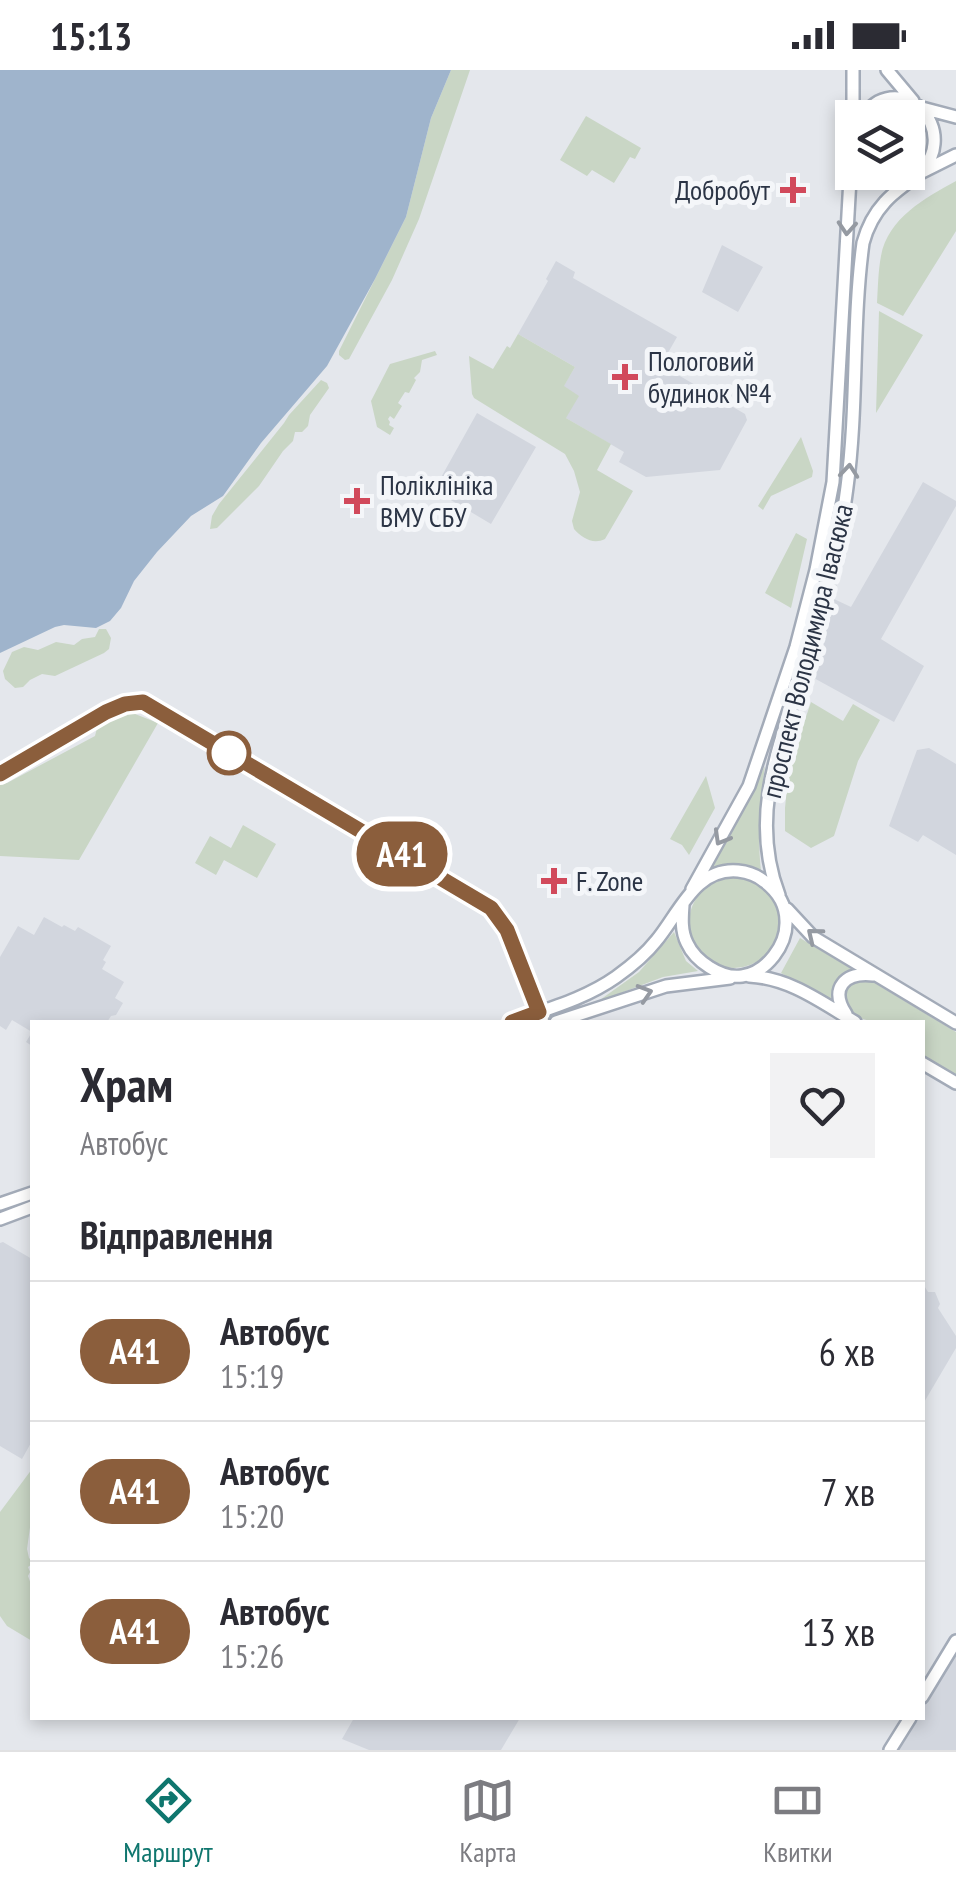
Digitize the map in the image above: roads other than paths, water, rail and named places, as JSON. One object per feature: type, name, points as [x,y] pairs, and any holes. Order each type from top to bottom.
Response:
[{"type":"main road","points":[[853,70],[856,100]]},
{"type":"main road","points":[[887,70],[914,100]]},
{"type":"main road","points":[[925,108],[956,116]]},
{"type":"main road","points":[[925,115],[933,126],[935,140],[933,152],[925,162]]},
{"type":"main road","points":[[925,171],[956,154]]},
{"type":"main road","name":"проспект Володимира Івасюка","points":[[692,889],[748,786],[796,648],[816,570],[833,482],[849,190]]},
{"type":"main road","name":"проспект Володимира Івасюка","points":[[781,900],[766,850],[769,792],[776,754],[824,601],[847,488],[863,243],[881,206],[899,190]]},
{"type":"main road","points":[[542,1017],[612,980],[655,943],[692,889],[714,874],[729,870],[758,876],[813,937],[956,1023]]},
{"type":"main road","points":[[562,1020],[666,986],[741,976],[761,968],[782,945],[786,919],[781,900]]},
{"type":"main road","points":[[683,905],[686,941],[706,965],[720,972],[784,981],[851,1020]]},
{"type":"main road","points":[[852,1020],[840,1006],[844,982],[856,975],[877,976]]},
{"type":"main road","points":[[925,1065],[956,1083]]},
{"type":"main road","points":[[0,1204],[30,1194]]},
{"type":"main road","points":[[0,1218],[30,1208]]},
{"type":"main road","points":[[925,1691],[956,1641]]},
{"type":"main road","points":[[890,1750],[909,1720]]},
{"type":"street","points":[[0,774],[106,712],[143,702],[491,908],[507,930],[542,1017]]},
{"type":"water","points":[[0,70],[451,70],[431,118],[406,217],[327,366],[261,443],[223,496],[191,516],[157,552],[110,621],[96,628],[55,627],[0,653]]},
{"type":"place","name":"Добробут","points":[[793,190]]},
{"type":"place","name":"Пологовий будинок №4","points":[[625,377]]},
{"type":"place","name":"Поліклініка ВМУ СБУ","points":[[357,501]]},
{"type":"place","name":"F. Zone","points":[[554,881]]}]
